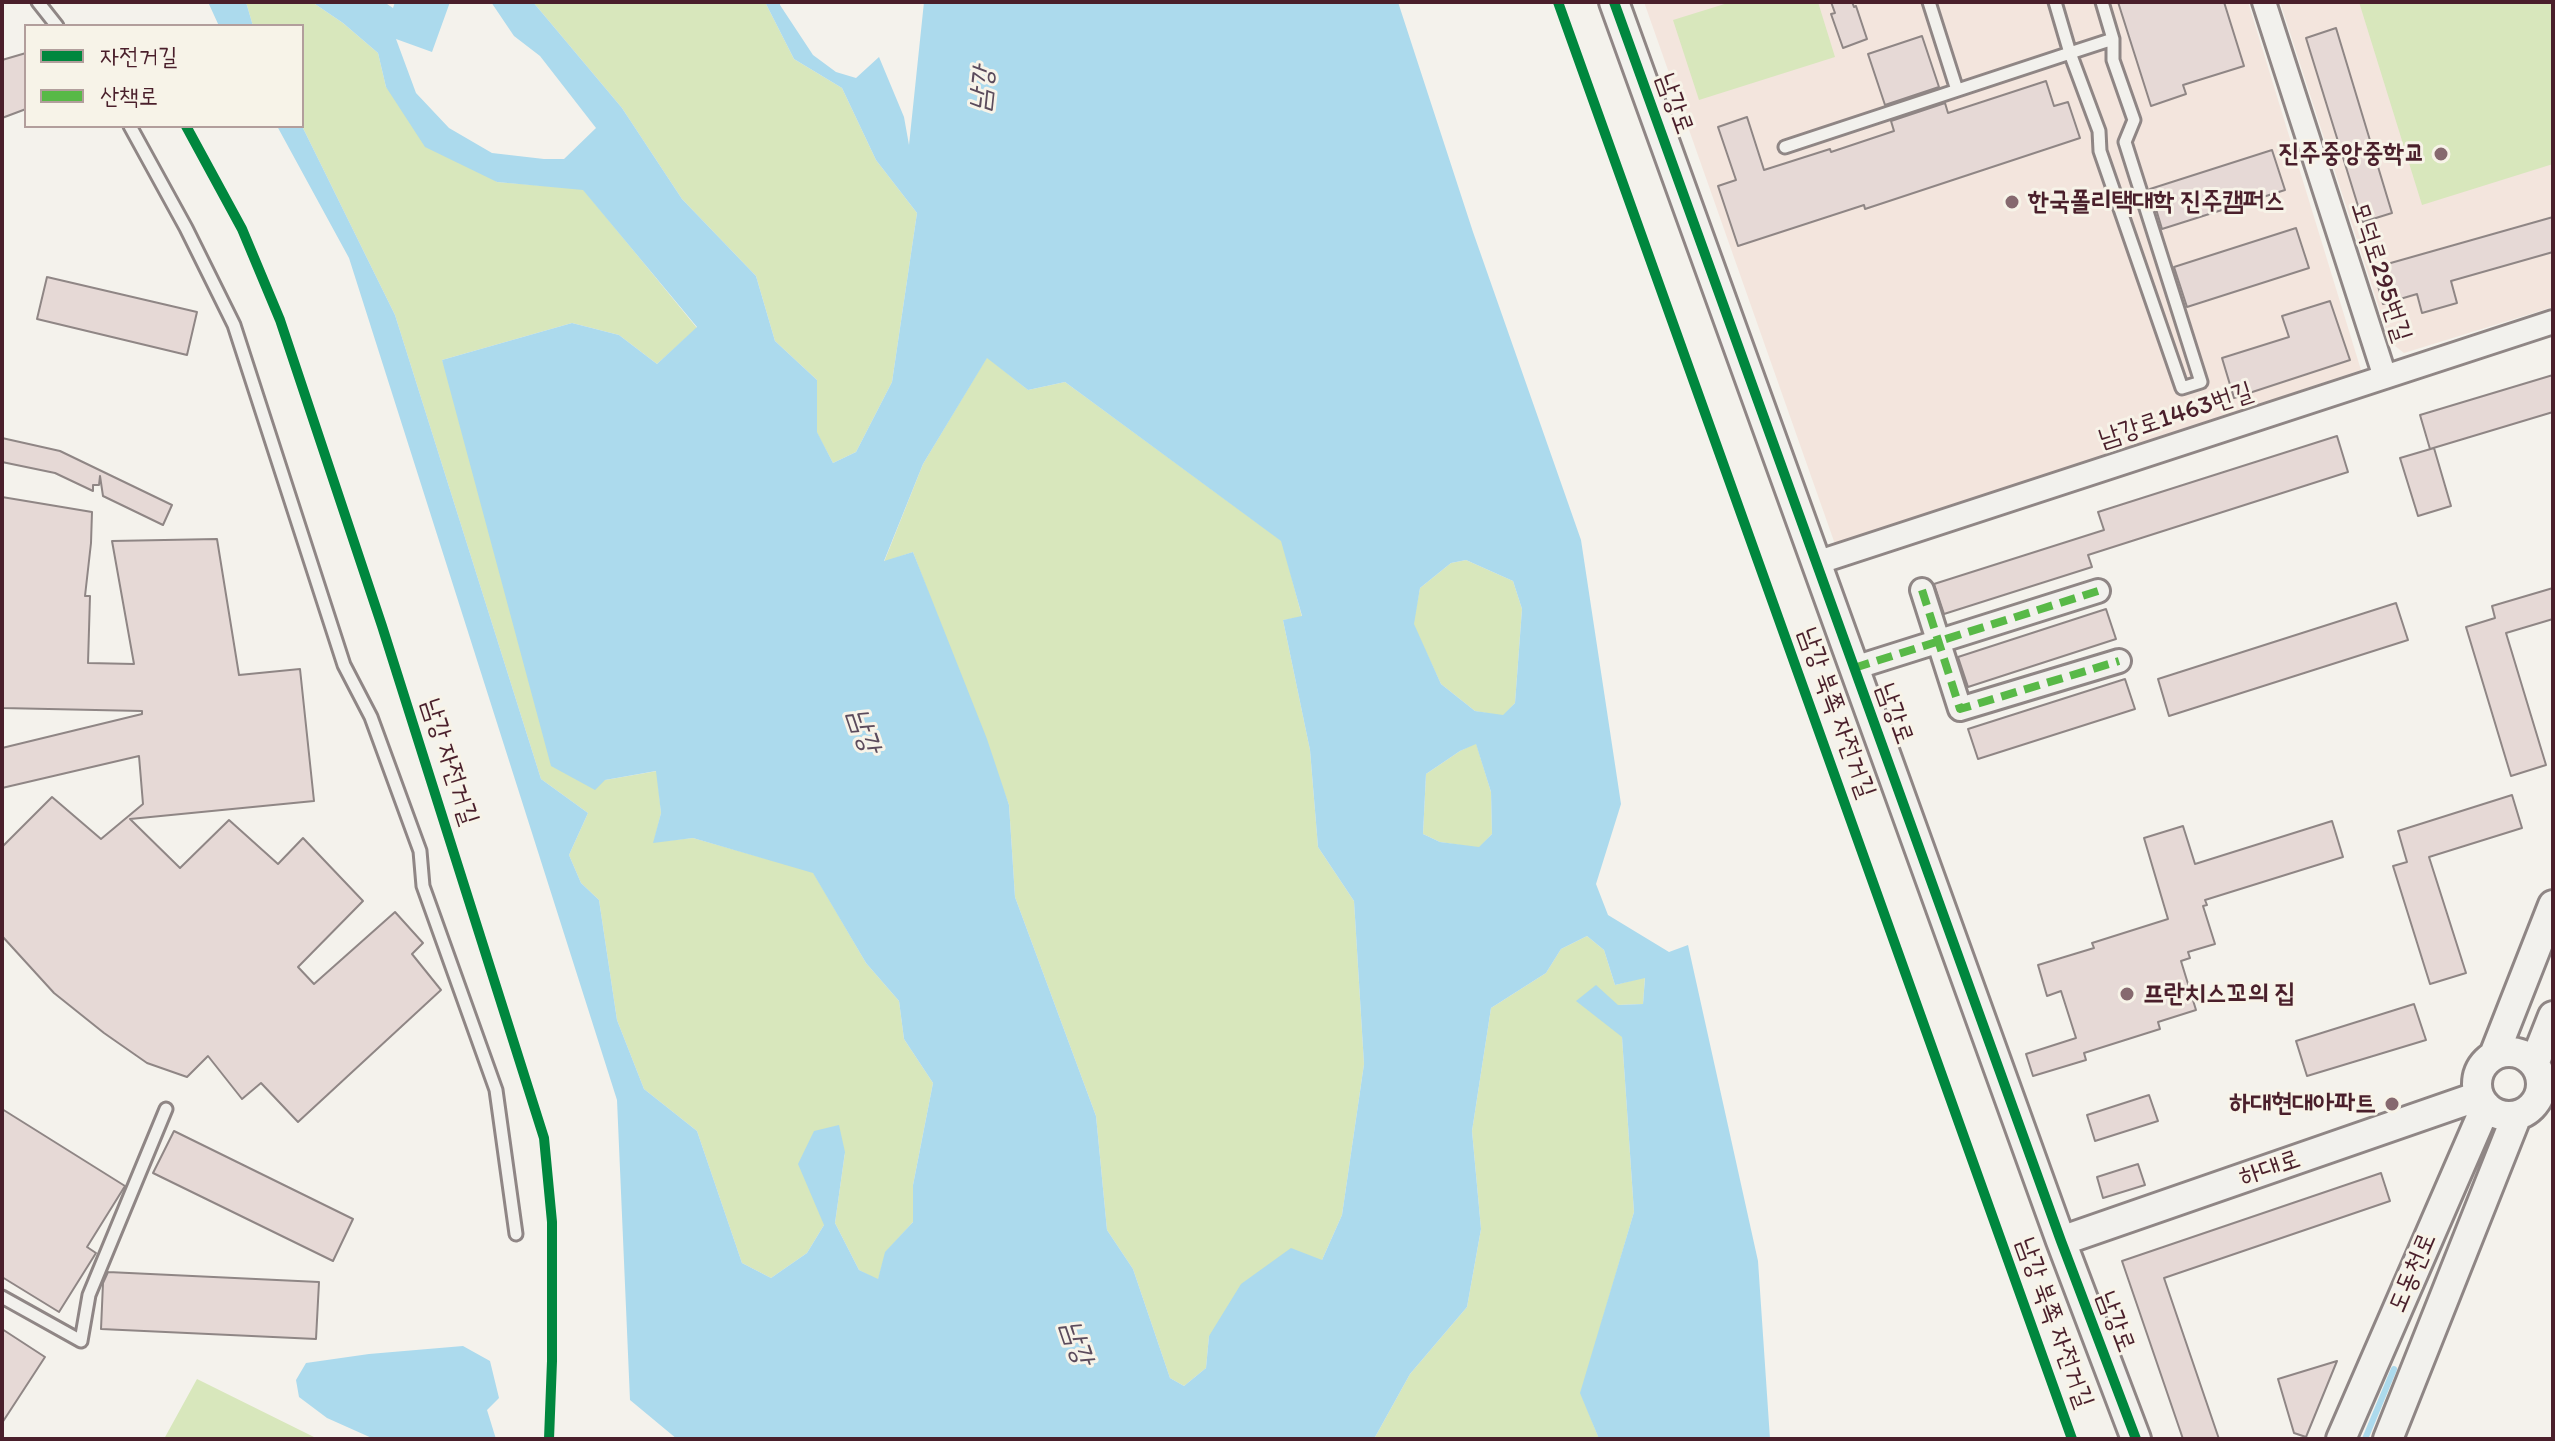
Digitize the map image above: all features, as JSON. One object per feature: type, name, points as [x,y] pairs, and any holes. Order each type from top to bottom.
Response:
[{"type":"street","name":"남강로","points":[[1614,2],[2061,1241],[2136,1439]]},
{"type":"street","name":"모덕로295번길","points":[[2264,2],[2385,377]]},
{"type":"street","name":"남강로1463번길","points":[[1816,563],[2553,322]]},
{"type":"street","points":[[1922,590],[1960,709],[2119,661]]},
{"type":"street","points":[[1854,668],[2098,591]]},
{"type":"street","points":[[2494,1055],[2553,905]]},
{"type":"street","points":[[2543,1072],[2516,1052],[2494,1055],[2486,1061],[2477,1077],[2482,1101],[2500,1115],[2517,1115],[2533,1105],[2541,1088],[2553,1016]]},
{"type":"street","name":"하대로","points":[[2061,1241],[2482,1101]]},
{"type":"street","name":"도동천로","points":[[2341,1439],[2482,1101]]},
{"type":"street","name":"도동천로","points":[[2388,1439],[2517,1115]]},
{"type":"lane","points":[[38,2],[55,24]]},
{"type":"lane","points":[[1929,2],[1957,90]]},
{"type":"lane","points":[[2055,2],[2099,131],[2100,151],[2182,388],[2201,382],[2125,142],[2134,120],[2113,60],[2113,39],[2102,2]]},
{"type":"lane","points":[[1785,147],[2113,39]]},
{"type":"lane","points":[[131,128],[234,325],[344,665],[371,717],[420,851],[423,886],[496,1090],[516,1234]]},
{"type":"lane","points":[[2,1297],[81,1341],[89,1295],[166,1109]]},
{"type":"shaded area","name":"한국폴리택대학 진주캠퍼스","points":[[1644,2],[2248,2],[2361,370],[1836,547]]},
{"type":"shaded area","name":"진주중앙중학교","points":[[2280,2],[2553,2],[2553,307],[2404,353],[2390,342]]},
{"type":"green space","points":[[246,2],[312,2],[343,23],[378,53],[386,87],[497,182],[583,189],[697,328],[657,364],[619,335],[572,323],[442,360],[605,780],[657,771],[661,813],[654,842],[693,838],[813,872],[866,963],[899,1001],[904,1039],[933,1083],[913,1185],[913,1222],[886,1252],[878,1280],[859,1270],[835,1223],[845,1152],[824,1225],[807,1253],[771,1278],[742,1263],[697,1131],[644,1089],[617,1020],[599,900],[581,883],[569,855],[588,813],[541,779],[395,315],[303,128],[304,24],[252,24]]},
{"type":"green space","points":[[533,2],[765,2],[794,59],[842,88],[876,160],[917,213],[892,382],[856,452],[833,463],[817,433],[817,380],[775,341],[756,276],[682,199],[622,108]]},
{"type":"green space","points":[[1731,2],[1818,2],[1835,57],[1699,100],[1673,20]]},
{"type":"green space","points":[[2359,2],[2553,2],[2553,164],[2422,205]]},
{"type":"green space","points":[[987,357],[1028,390],[1065,382],[1282,541],[1302,617],[1283,620],[1310,750],[1318,847],[1354,901],[1364,1064],[1342,1215],[1322,1260],[1209,1336],[1206,1368],[1184,1386],[1170,1378],[1133,1269],[1107,1230],[1096,1116],[1015,897],[1009,805],[913,552],[884,562],[923,464]]},
{"type":"green space","points":[[1466,560],[1513,581],[1522,609],[1515,703],[1503,716],[1475,711],[1441,684],[1413,624],[1420,588],[1451,563]]},
{"type":"green space","points":[[1476,743],[1491,792],[1492,834],[1479,848],[1440,842],[1423,834],[1426,774]]},
{"type":"green space","points":[[1587,936],[1604,950],[1615,985],[1645,977],[1643,1004],[1618,1005],[1634,1212],[1581,1393],[1599,1439],[1374,1439],[1410,1374],[1467,1307],[1481,1229],[1472,1131],[1491,1008],[1546,973],[1561,949]]},
{"type":"green space","points":[[197,1379],[318,1439],[164,1439]]},
{"type":"water","points":[[208,2],[246,2],[252,24],[218,24]]},
{"type":"water","name":"남강","points":[[312,2],[384,2],[393,8],[395,2],[450,2],[432,52],[396,39],[416,93],[449,128],[492,153],[564,159],[596,128],[540,56],[514,36],[491,2],[533,2],[622,108],[682,199],[756,276],[775,341],[817,380],[817,432],[833,463],[856,452],[892,382],[917,213],[876,160],[842,88],[794,59],[765,2],[780,2],[813,55],[836,72],[856,78],[879,57],[904,117],[909,145],[924,2],[1398,2],[1473,232],[1581,540],[1621,804],[1596,884],[1608,915],[1669,952],[1688,945],[1758,1261],[1770,1439],[1599,1439],[1580,1393],[1634,1212],[1622,1037],[1576,1001],[1596,985],[1618,1005],[1643,1004],[1645,978],[1615,985],[1604,950],[1587,936],[1561,949],[1546,973],[1491,1008],[1472,1131],[1481,1229],[1467,1307],[1410,1374],[1374,1439],[677,1439],[630,1400],[617,1100],[349,258],[278,128],[303,128],[395,315],[541,779],[588,813],[569,855],[581,883],[599,900],[617,1020],[644,1089],[697,1131],[742,1263],[771,1278],[807,1253],[824,1225],[798,1164],[814,1131],[839,1125],[845,1152],[835,1223],[859,1270],[878,1279],[885,1252],[913,1222],[913,1185],[933,1083],[904,1039],[899,1001],[866,963],[813,873],[693,838],[653,843],[661,813],[656,771],[605,780],[595,790],[551,766],[442,360],[572,323],[619,335],[657,364],[697,327],[583,190],[497,182],[425,147],[386,87],[378,53]],"holes":[[[987,358],[1028,390],[1065,382],[1281,541],[1302,616],[1283,620],[1310,750],[1318,847],[1354,901],[1364,1064],[1342,1215],[1322,1260],[1291,1248],[1241,1284],[1209,1336],[1206,1368],[1184,1386],[1170,1378],[1133,1269],[1107,1230],[1096,1116],[1015,897],[1009,805],[987,739],[913,552],[884,561],[923,464]],[[1466,560],[1513,581],[1522,609],[1515,703],[1503,715],[1475,711],[1441,684],[1414,624],[1420,588],[1451,563]],[[1476,744],[1491,792],[1492,834],[1479,847],[1440,842],[1423,834],[1426,774]]]},
{"type":"water","points":[[463,1346],[490,1361],[499,1398],[487,1410],[496,1439],[374,1439],[327,1418],[299,1397],[296,1380],[306,1363]]},
{"type":"building","points":[[1831,2],[1852,2],[1856,6],[1867,39],[1843,48],[1831,14],[1835,13]]},
{"type":"building","points":[[2118,2],[2224,2],[2244,66],[2183,85],[2186,94],[2151,106]]},
{"type":"building","points":[[2336,28],[2392,213],[2363,222],[2306,38]]},
{"type":"building","points":[[1922,36],[1939,87],[1885,105],[1868,54]]},
{"type":"building","points":[[24,54],[24,110],[2,118],[2,60]]},
{"type":"building","points":[[2046,81],[2054,106],[2068,102],[2080,138],[1865,209],[1864,205],[1738,246],[1718,186],[1736,180],[1718,127],[1747,117],[1764,170],[1894,131],[1891,121],[1945,103],[1948,113]]},
{"type":"building","points":[[2272,150],[2285,190],[2162,229],[2150,189]]},
{"type":"building","points":[[2553,217],[2553,252],[2451,281],[2457,303],[2422,313],[2417,294],[2383,304],[2373,268]]},
{"type":"building","points":[[2296,228],[2309,268],[2187,307],[2174,267]]},
{"type":"building","points":[[47,277],[197,312],[187,355],[37,319]]},
{"type":"building","points":[[2330,301],[2350,360],[2234,398],[2222,358],[2289,337],[2282,316]]},
{"type":"building","points":[[2553,375],[2553,412],[2430,449],[2420,415]]},
{"type":"building","points":[[2337,436],[2348,472],[2088,555],[2092,567],[1944,614],[1934,584],[2104,530],[2098,512]]},
{"type":"building","points":[[2,438],[60,451],[172,505],[163,525],[103,496],[100,476],[99,485],[93,485],[93,491],[55,473],[2,462]]},
{"type":"building","points":[[2434,448],[2451,506],[2418,516],[2400,458]]},
{"type":"building","points":[[2,497],[92,512],[85,596],[90,596],[88,663],[134,664],[112,541],[217,539],[239,675],[300,669],[314,801],[130,819],[180,868],[229,820],[278,864],[303,838],[363,901],[298,967],[314,984],[395,912],[423,943],[412,954],[441,990],[298,1122],[261,1083],[242,1099],[208,1056],[187,1077],[147,1063],[54,993],[2,936],[2,847],[52,797],[101,839],[143,804],[139,756],[2,788],[2,748],[142,714],[142,711],[2,708]]},
{"type":"building","points":[[2553,588],[2553,619],[2506,633],[2546,765],[2511,776],[2466,627],[2495,618],[2492,606]]},
{"type":"building","points":[[2396,603],[2408,640],[2169,716],[2158,679]]},
{"type":"building","points":[[2106,609],[2116,639],[1968,687],[1958,657]]},
{"type":"building","points":[[2125,679],[2135,709],[1978,759],[1968,729]]},
{"type":"building","points":[[2512,795],[2522,828],[2429,857],[2466,973],[2430,984],[2393,866],[2407,862],[2398,831]]},
{"type":"building","name":"프란치스꼬의 집","points":[[2332,821],[2343,857],[2205,900],[2207,905],[2203,906],[2215,944],[2188,952],[2190,958],[2181,961],[2196,1010],[2158,1022],[2160,1029],[2084,1053],[2086,1060],[2033,1076],[2026,1054],[2076,1038],[2061,991],[2047,996],[2038,965],[2094,948],[2092,943],[2168,919],[2144,838],[2183,826],[2195,864]]},
{"type":"building","points":[[2414,1004],[2426,1040],[2307,1076],[2296,1041]]},
{"type":"building","points":[[2149,1095],[2158,1121],[2095,1141],[2087,1115]]},
{"type":"building","points":[[2,1109],[125,1186],[87,1247],[96,1253],[59,1312],[2,1277]]},
{"type":"building","points":[[174,1131],[353,1219],[333,1261],[153,1173]]},
{"type":"building","points":[[2138,1164],[2145,1185],[2103,1198],[2097,1177]]},
{"type":"building","points":[[2381,1173],[2390,1201],[2164,1278],[2219,1439],[2183,1439],[2122,1261]]},
{"type":"building","points":[[108,1272],[319,1282],[316,1339],[101,1329],[103,1283]]},
{"type":"building","points":[[2,1329],[45,1357],[2,1423]]},
{"type":"building","points":[[2337,1361],[2306,1437],[2294,1433],[2278,1379]]},
{"type":"waterway","points":[[2365,1439],[2394,1369]]},
{"type":"marked path","points":[[1922,590],[1960,709],[2119,661]]},
{"type":"marked path","points":[[1854,668],[2098,591]]},
{"type":"cycle path","name":"남강 북쪽 자전거길","points":[[1558,2],[2072,1439]]},
{"type":"cycle path","points":[[1614,2],[2061,1241],[2136,1439]]},
{"type":"cycle path","name":"남강 자전거길","points":[[187,128],[242,229],[280,320],[382,626],[544,1138],[552,1222],[549,1439]]},
{"type":"place","name":"진주중앙중학교","points":[[2441,154]]},
{"type":"place","name":"한국폴리택대학 진주캠퍼스","points":[[2012,202]]},
{"type":"place","name":"프란치스꼬의 집","points":[[2127,994]]},
{"type":"place","name":"하대현대아파트","points":[[2392,1104]]}]
